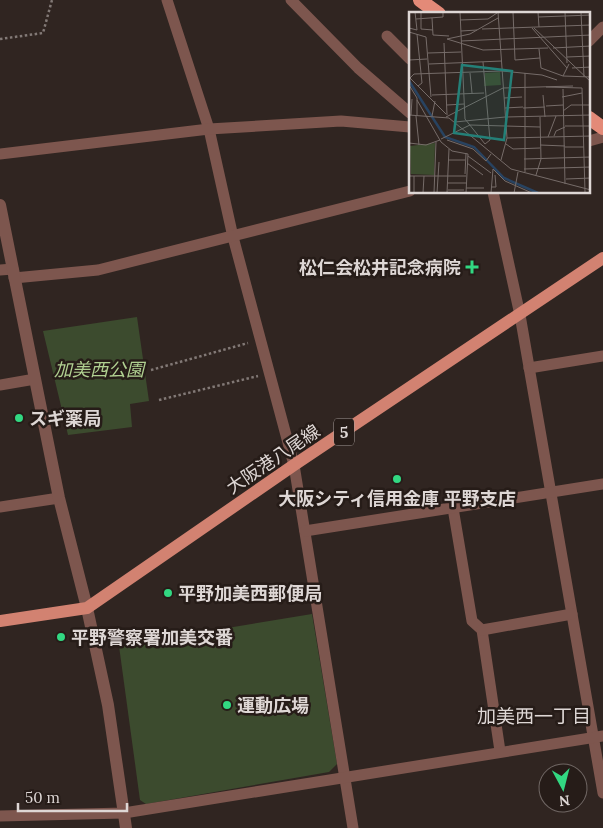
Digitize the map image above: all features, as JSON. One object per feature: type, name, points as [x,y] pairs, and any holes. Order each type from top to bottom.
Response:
[{"type":"highway","points":[[420,0],[437,12]]},
{"type":"highway","points":[[590,119],[603,128]]},
{"type":"main road","name":"大阪港八尾線","points":[[0,621],[87,608],[603,258]]},
{"type":"street","points":[[167,0],[209,129],[233,237],[294,466],[354,828]]},
{"type":"street","points":[[291,0],[358,68],[409,111]]},
{"type":"street","points":[[590,40],[603,26]]},
{"type":"street","points":[[387,36],[409,58]]},
{"type":"street","points":[[0,154],[209,129],[341,122],[409,127]]},
{"type":"street","points":[[590,141],[603,137]]},
{"type":"street","points":[[9,272],[98,270],[409,191]]},
{"type":"street","points":[[493,194],[520,314],[572,614],[598,736],[603,793]]},
{"type":"street","points":[[0,205],[9,272],[35,379],[59,498],[87,608],[108,705],[126,828]]},
{"type":"street","points":[[529,368],[603,356]]},
{"type":"street","points":[[0,385],[35,379]]},
{"type":"street","points":[[305,531],[603,484]]},
{"type":"street","points":[[0,507],[59,498]]},
{"type":"street","points":[[453,508],[472,621],[482,630],[500,752]]},
{"type":"street","points":[[482,630],[572,614]]},
{"type":"street","points":[[0,816],[124,813],[598,736]]},
{"type":"path","points":[[0,39],[44,33],[52,0]]},
{"type":"path","points":[[151,370],[260,340]]},
{"type":"path","points":[[159,400],[269,373]]},
{"type":"green space","name":"加美西公園","points":[[137,317],[149,401],[130,404],[132,427],[68,435],[43,331]]},
{"type":"green space","name":"運動広場","points":[[312,614],[337,764],[329,772],[146,804],[140,800],[119,646]]},
{"type":"place","name":"松仁会松井記念病院","points":[[472,267]]},
{"type":"place","name":"スギ薬局","points":[[19,418]]},
{"type":"place","name":"大阪シティ信用金庫 平野支店","points":[[397,479]]},
{"type":"place","name":"平野加美西郵便局","points":[[168,593]]},
{"type":"place","name":"平野警察署加美交番","points":[[61,637]]},
{"type":"place","name":"運動広場","points":[[227,705]]},
{"type":"district","name":"加美西一丁目","points":[[534,716]]}]
